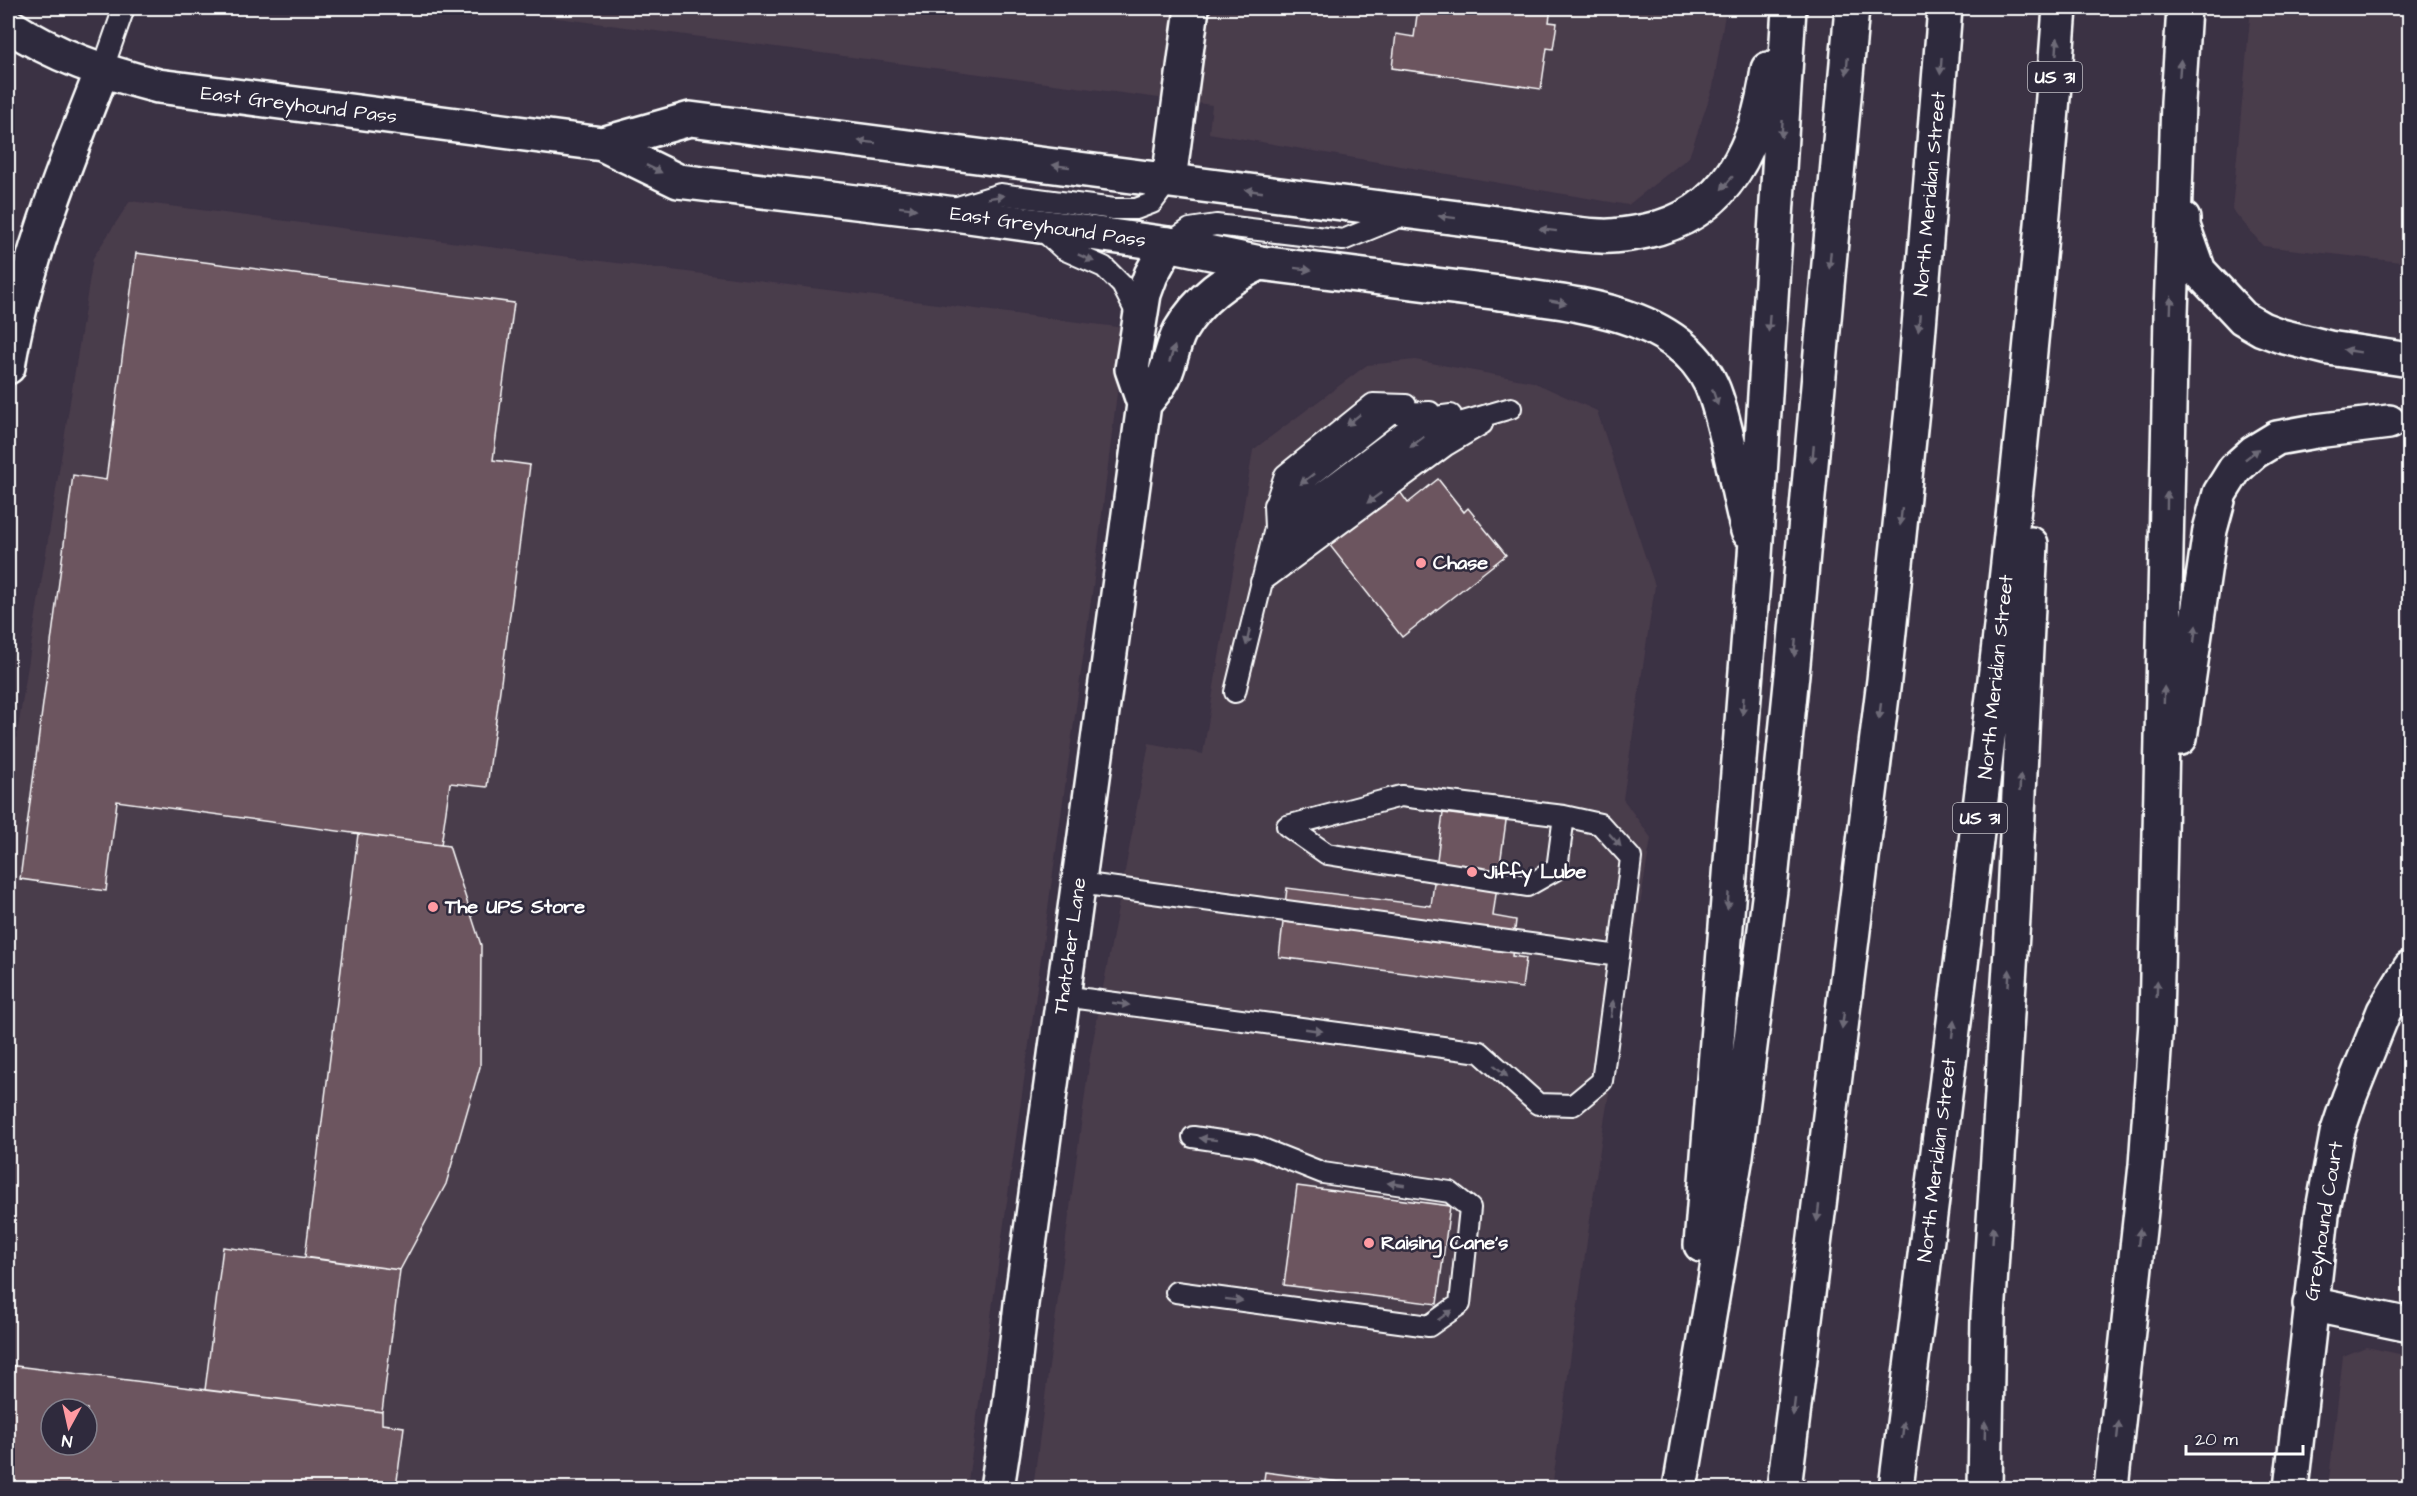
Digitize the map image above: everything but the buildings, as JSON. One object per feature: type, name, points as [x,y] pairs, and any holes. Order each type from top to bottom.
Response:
[{"type":"main road","points":[[1169,180],[1192,8]]},
{"type":"main road","name":"East Greyhound Pass","points":[[602,144],[690,119],[1409,213],[1601,236],[1626,235],[1657,228],[1701,209],[1735,173],[1757,124],[1766,84],[1775,8]]},
{"type":"main road","points":[[1686,1448],[1755,556],[1789,8]]},
{"type":"main road","points":[[1680,1488],[1736,1156],[1770,890],[1794,652],[1852,8]]},
{"type":"main road","name":"North Meridian Street","points":[[1784,1488],[1884,680],[1913,400],[1945,8]]},
{"type":"main road","name":"North Meridian Street","points":[[1896,1488],[1985,779],[2050,147],[2060,8]]},
{"type":"main road","points":[[2111,1488],[2146,1165],[2156,1023],[2171,314],[2178,102],[2184,8]]},
{"type":"main road","name":"East Greyhound Pass","points":[[8,25],[37,42],[102,71],[183,90],[602,144],[678,181],[940,212],[1168,244],[1260,263],[1500,293],[1598,309],[1631,318],[1654,327],[1674,340],[1705,374],[1716,395],[1755,556]]},
{"type":"main road","points":[[8,367],[30,274],[64,167],[102,71]]},
{"type":"main road","points":[[2178,102],[2183,226],[2199,271],[2243,318],[2262,329],[2329,348],[2409,360]]},
{"type":"main road","points":[[1985,1488],[1988,1317],[2013,918],[2050,147]]},
{"type":"main road","name":"Thatcher Lane","points":[[997,1488],[1144,404],[1132,369],[1144,294],[1150,275],[1168,244]]},
{"type":"main road","name":"Thatcher Lane","points":[[1144,404],[1165,376],[1180,331],[1193,312],[1231,276],[1260,263]]},
{"type":"main road","points":[[2160,879],[2203,569],[2220,493],[2235,469],[2254,452],[2277,438],[2316,431],[2399,423]]},
{"type":"main road","name":"Greyhound Court","points":[[2291,1488],[2310,1304],[2322,1215],[2337,1134],[2384,1011],[2409,968]]},
{"type":"main road","points":[[2310,1304],[2409,1325]]},
{"type":"lane","points":[[102,71],[124,8]]},
{"type":"lane","points":[[940,212],[1000,194],[1114,209],[1136,209],[1152,202],[1169,180]]},
{"type":"lane","points":[[1168,244],[1190,229],[1216,225],[1343,240],[1409,213]]},
{"type":"lane","points":[[1038,226],[1063,249],[1104,267],[1122,285],[1140,320]]},
{"type":"lane","points":[[1234,692],[1275,528],[1274,505],[1391,413],[1511,408]]},
{"type":"lane","points":[[1275,528],[1420,419],[1511,408]]},
{"type":"lane","points":[[1268,557],[1432,431],[1511,408]]},
{"type":"lane","points":[[1261,582],[1445,446],[1511,408]]},
{"type":"lane","points":[[1063,996],[1480,1052],[1538,1104],[1574,1105],[1602,1080],[1631,858],[1600,824],[1564,816],[1401,796],[1287,826],[1327,854],[1527,886],[1557,869],[1564,816]]},
{"type":"lane","points":[[1079,883],[1619,956]]},
{"type":"lane","points":[[1176,1292],[1430,1326],[1460,1304],[1470,1208],[1450,1192],[1323,1173],[1255,1146],[1193,1137]]},
{"type":"path","points":[[8,136],[12,181],[8,195]]},
{"type":"shaded area","points":[[483,8],[1726,8],[1713,87],[1689,157],[1628,205],[1209,133],[1212,105]]},
{"type":"shaded area","points":[[2251,8],[2409,8],[2409,263],[2263,246],[2232,209]]},
{"type":"shaded area","points":[[130,201],[1125,328],[1094,579],[967,1488],[8,1488],[8,791],[93,258]]},
{"type":"shaded area","points":[[1415,360],[1533,382],[1597,411],[1655,586],[1623,799],[1651,838],[1602,1135],[1552,1488],[1033,1488],[1090,1057],[1149,743],[1203,754],[1253,450],[1367,365]]},
{"type":"shaded area","points":[[2366,1347],[2409,1356],[2409,1488],[2328,1488],[2343,1356]]},
{"type":"place","name":"Chase","points":[[1421,563]]},
{"type":"place","name":"Jiffy Lube","points":[[1472,872]]},
{"type":"place","name":"The UPS Store","points":[[433,907]]},
{"type":"place","name":"Raising Cane's","points":[[1369,1243]]}]
